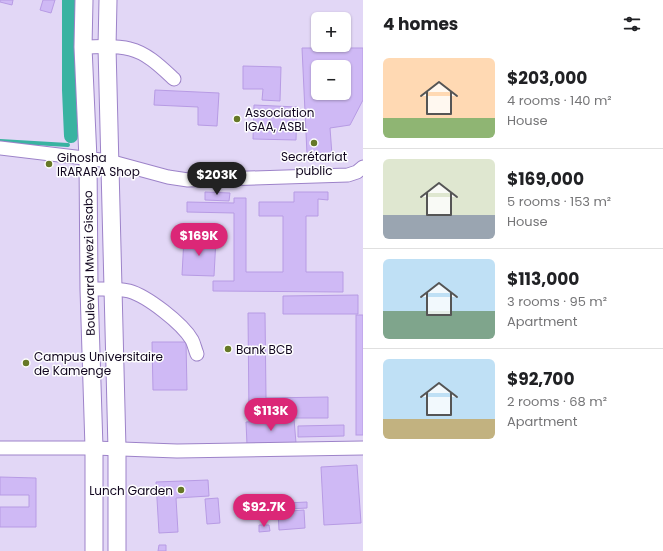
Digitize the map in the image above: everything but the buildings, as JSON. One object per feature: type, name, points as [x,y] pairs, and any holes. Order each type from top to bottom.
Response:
[{"type":"main road","name":"Boulevard Mwezi Gisabo","points":[[84,6],[83,47],[88,159],[89,290],[94,448],[94,551]]},
{"type":"main road","name":"Boulevard Mwezi Gisabo","points":[[108,7],[107,46],[117,551]]},
{"type":"street","points":[[83,47],[107,46],[131,49],[159,66],[174,79]]},
{"type":"street","points":[[0,148],[109,161],[168,177],[188,180],[348,175],[362,169]]},
{"type":"street","points":[[89,290],[113,289],[130,291],[139,295],[166,312],[181,327],[192,340],[197,354]]},
{"type":"street","points":[[0,448],[116,448],[177,451],[363,448]]},
{"type":"waterway","points":[[69,0],[69,90],[71,136]]},
{"type":"waterway","points":[[0,141],[68,145]]},
{"type":"place","name":"Association IGAA, ASBL","points":[[237,119]]},
{"type":"place","name":"Secrétariat public","points":[[314,143]]},
{"type":"place","name":"Gihosha IRARARA Shop","points":[[49,164]]},
{"type":"place","name":"Bank BCB","points":[[228,349]]},
{"type":"place","name":"Campus Universitaire de Kamenge","points":[[26,363]]},
{"type":"place","name":"Lunch Garden","points":[[181,490]]}]
